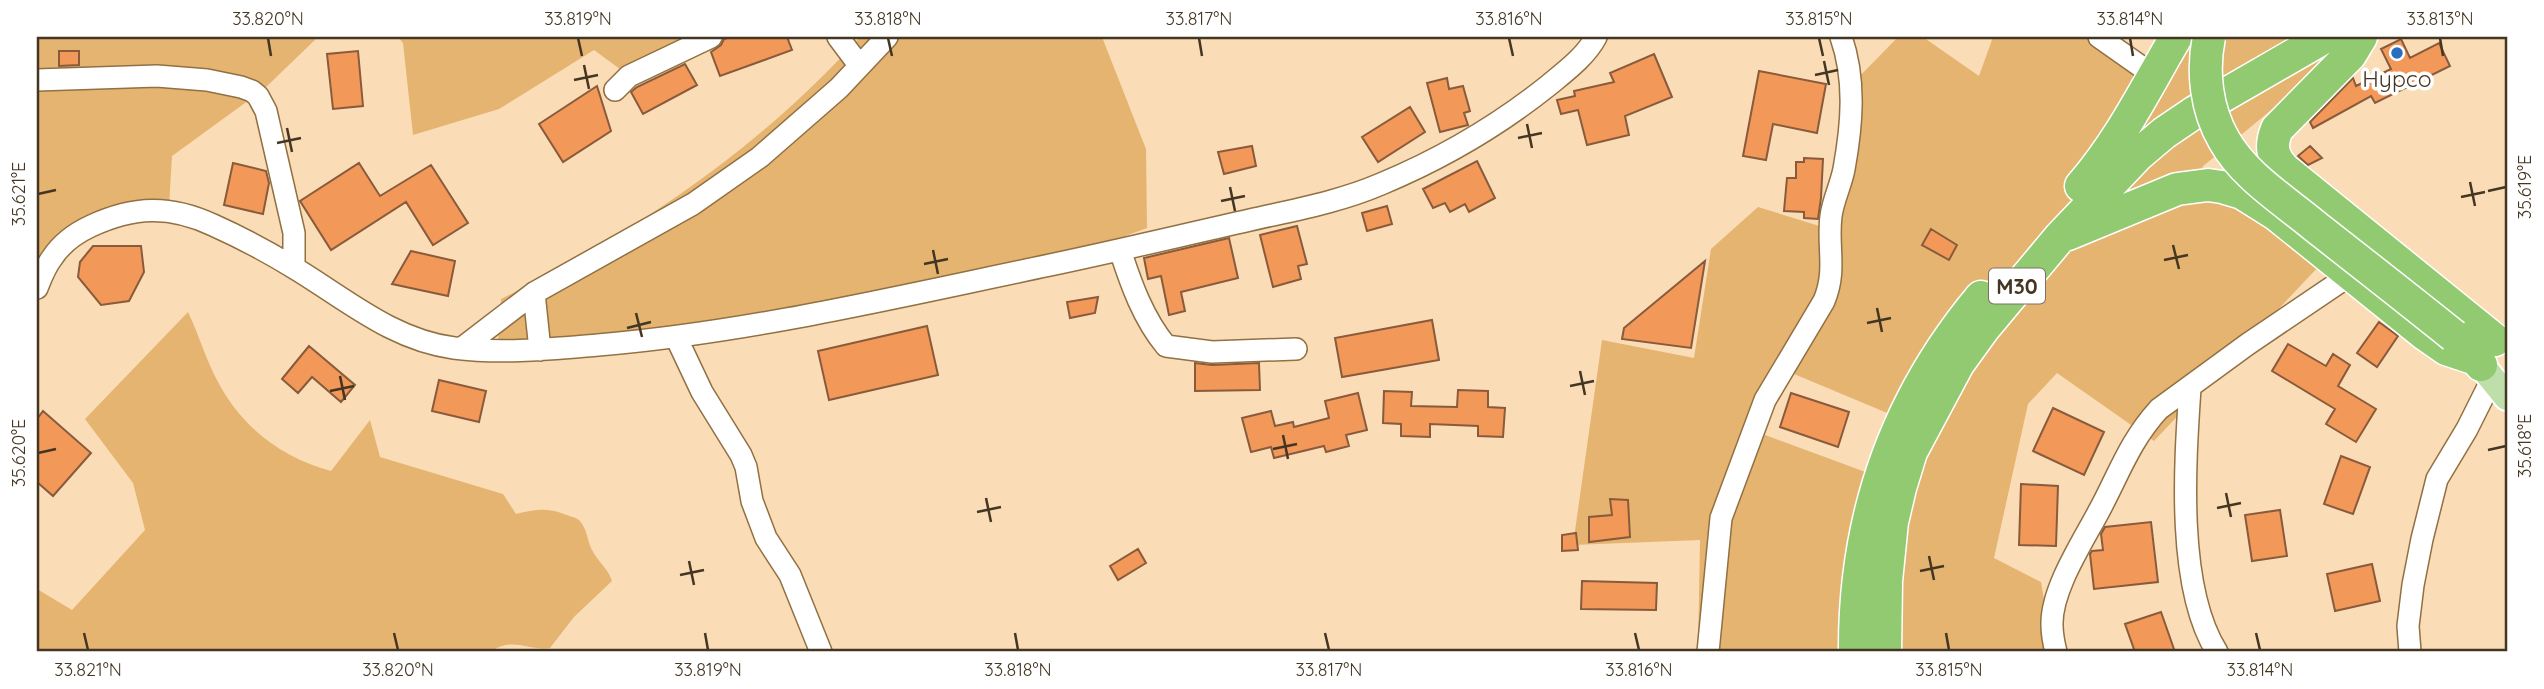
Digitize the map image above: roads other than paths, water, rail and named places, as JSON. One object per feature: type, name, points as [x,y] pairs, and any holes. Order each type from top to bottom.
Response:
[{"type":"highway","name":"M30","points":[[1885,652],[1885,581],[1892,522],[1899,488],[1911,452],[1958,364],[2128,147],[2153,75],[2177,37]]},
{"type":"highway","points":[[2177,37],[2199,56],[2226,68],[2257,68],[2284,61]]},
{"type":"highway","points":[[2210,37],[2206,75],[2209,101],[2215,123],[2238,159],[2284,201],[2454,336],[2498,361]]},
{"type":"highway","name":"M30","points":[[1855,652],[1856,593],[1875,487],[1895,434],[1928,372],[1964,318],[2102,162],[2186,118],[2325,37]]},
{"type":"highway","points":[[2361,37],[2350,55],[2277,129],[2271,142],[2273,153],[2285,170],[2498,361]]},
{"type":"highway","points":[[2248,198],[2253,181],[2259,174],[2267,170],[2285,170]]},
{"type":"highway","points":[[2060,237],[2177,189],[2208,185],[2222,187],[2277,215],[2446,349],[2476,359],[2498,361]]},
{"type":"street","points":[[615,90],[629,76],[711,37]]},
{"type":"street","points":[[838,37],[859,65]]},
{"type":"street","points":[[461,348],[534,293],[693,204],[760,157],[830,96],[887,37]]},
{"type":"street","points":[[1708,652],[1721,518],[1765,400],[1832,283],[1831,216],[1843,170],[1853,94],[1848,57],[1840,37]]},
{"type":"street","points":[[2099,37],[2153,75]]},
{"type":"street","points":[[37,288],[51,258],[74,236],[117,214],[145,210],[171,211],[209,223],[294,267],[398,333],[418,341],[461,348],[520,351],[676,337],[755,325],[1120,250],[1332,201],[1379,185],[1432,160],[1524,105],[1597,40]]},
{"type":"street","points":[[37,80],[158,76],[206,80],[241,86],[252,91],[266,111],[294,233],[294,267]]},
{"type":"street","points":[[1120,250],[1139,302],[1155,333],[1166,346],[1212,352],[1296,349]]},
{"type":"street","points":[[2056,652],[2051,624],[2062,582],[2118,469],[2153,416],[2248,344],[2350,275]]},
{"type":"street","points":[[534,293],[540,350]]},
{"type":"street","points":[[676,337],[702,392],[741,455],[752,500],[766,538],[790,575],[821,652]]},
{"type":"street","points":[[2410,652],[2408,626],[2413,585],[2437,479],[2467,429],[2498,361]]},
{"type":"street","points":[[2190,388],[2186,474],[2187,541],[2196,598],[2217,652]]},
{"type":"place","name":"Hypco","points":[[2397,53]]}]
